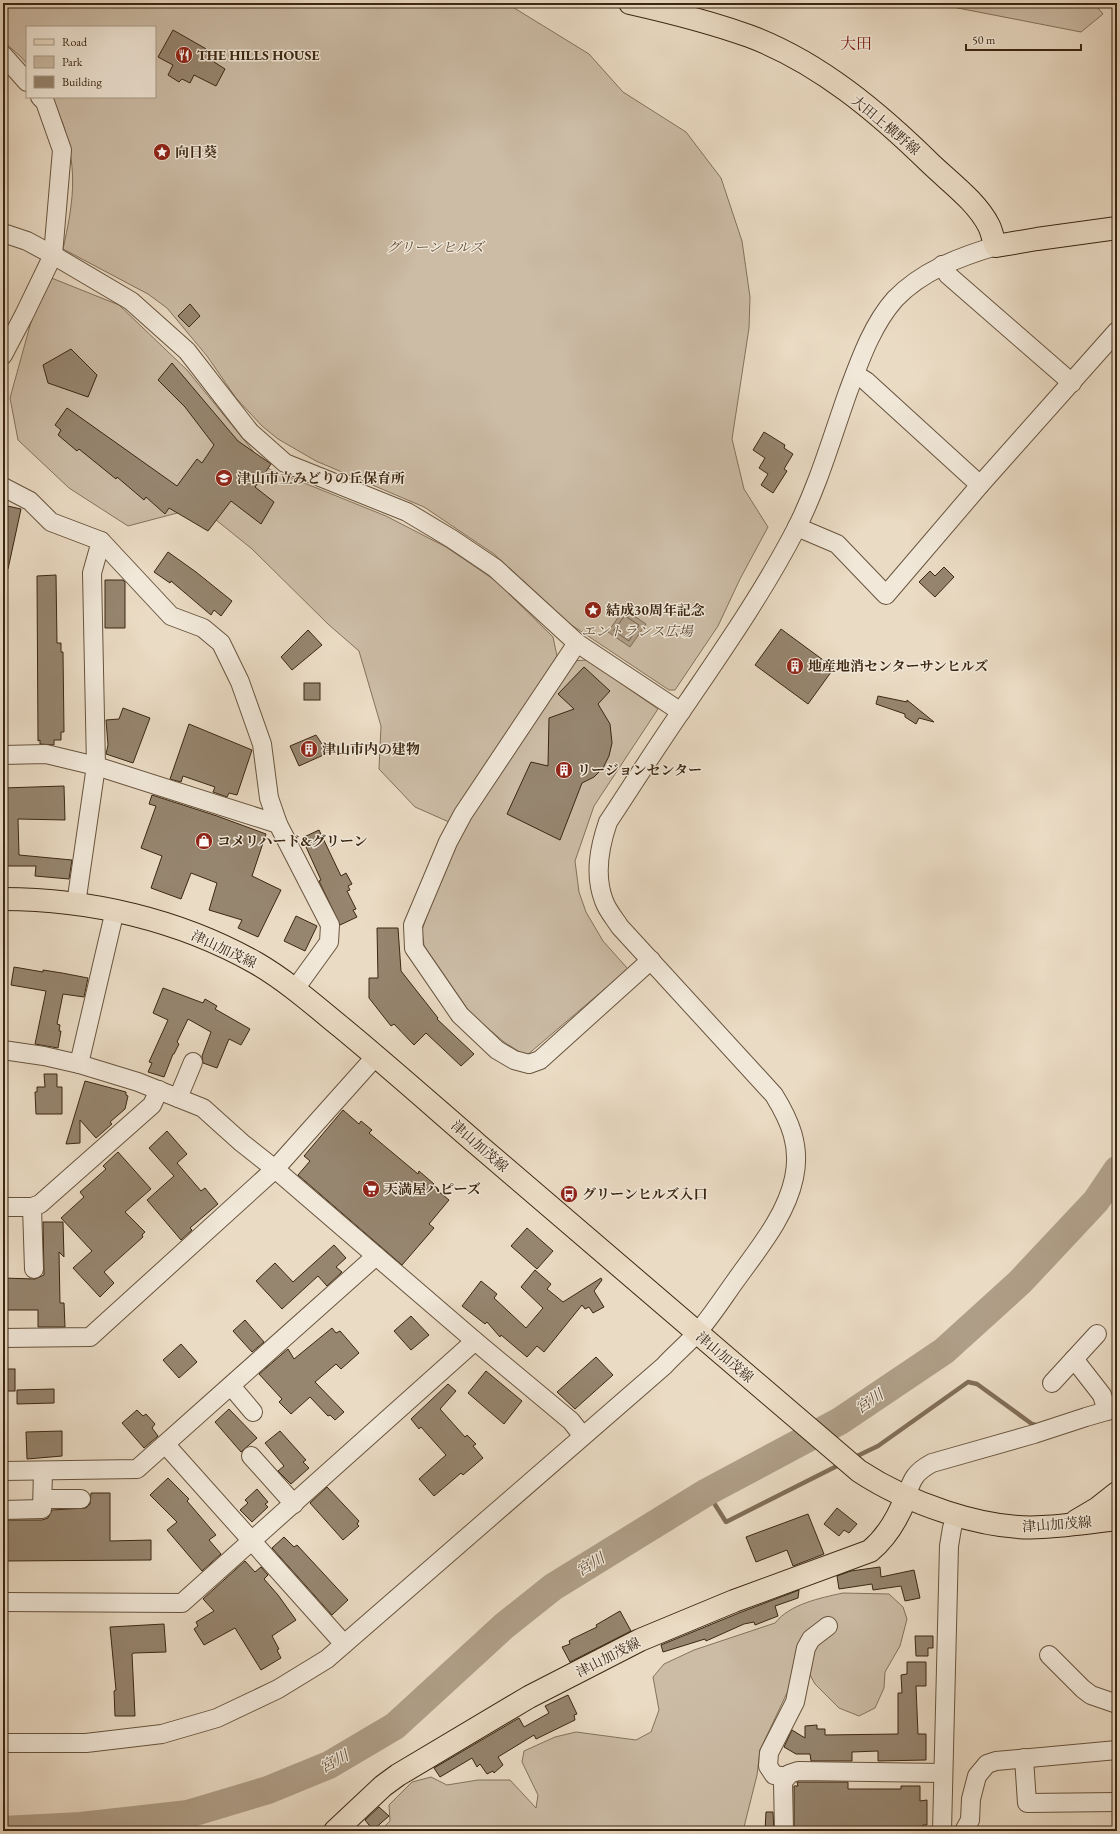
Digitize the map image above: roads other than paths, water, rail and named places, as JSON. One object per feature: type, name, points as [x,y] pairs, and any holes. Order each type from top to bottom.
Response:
[{"type":"main road","name":"大田上横野線","points":[[630,3],[679,14],[750,37],[794,58],[837,84],[899,133],[972,204],[989,226],[996,246]]},
{"type":"main road","points":[[996,246],[1117,228]]},
{"type":"main road","name":"津山加茂線","points":[[3,899],[24,899],[76,904],[115,910],[164,923],[212,941],[257,964],[295,989],[376,1056],[696,1334],[859,1471],[906,1497],[957,1514],[1007,1526],[1041,1528],[1117,1519]]},
{"type":"main road","points":[[1070,1524],[1098,1508],[1117,1493]]},
{"type":"main road","name":"津山加茂線","points":[[335,1831],[377,1790],[398,1775],[529,1697],[640,1640],[692,1617],[870,1551],[881,1541],[895,1521],[906,1497]]},
{"type":"street","points":[[3,55],[26,81]]},
{"type":"street","points":[[3,355],[53,255],[62,150],[45,102],[41,98]]},
{"type":"street","points":[[3,233],[27,241],[131,301],[187,351],[250,432],[285,463],[407,512],[452,539],[495,568],[577,643],[681,712]]},
{"type":"street","points":[[3,1743],[86,1743],[162,1734],[217,1718],[278,1689],[327,1659],[582,1435],[664,1366],[696,1334],[766,1238],[786,1202],[795,1178],[796,1155],[794,1133],[785,1112],[774,1095],[620,927],[604,902],[599,882],[600,849],[608,822],[742,622],[778,563],[808,503],[855,374],[866,346],[880,319],[895,300],[918,279],[942,265],[974,252],[996,246]]},
{"type":"street","points":[[942,265],[948,275],[1072,383]]},
{"type":"street","points":[[797,527],[837,544],[886,595],[980,485],[1117,331]]},
{"type":"street","points":[[855,374],[866,381],[980,485]]},
{"type":"street","points":[[3,487],[30,501],[51,522],[101,541],[171,616],[203,628],[221,643],[240,682],[262,744],[269,798],[278,824],[330,925],[329,942],[295,989]]},
{"type":"street","points":[[76,904],[96,766],[92,572],[101,541]]},
{"type":"street","points":[[577,643],[463,814],[448,842],[413,924],[414,948],[460,1015],[497,1050],[514,1060],[529,1064],[540,1060],[651,960]]},
{"type":"street","points":[[3,755],[46,754],[96,766],[278,824]]},
{"type":"street","points":[[79,1064],[115,910]]},
{"type":"street","points":[[3,1050],[44,1056],[79,1064],[159,1090],[203,1108],[242,1143],[275,1169],[475,1341],[571,1421],[582,1435]]},
{"type":"street","points":[[3,1338],[90,1336],[275,1169],[376,1056]]},
{"type":"street","points":[[178,1098],[193,1062]]},
{"type":"street","points":[[3,1207],[32,1206],[40,1204],[152,1104],[159,1090]]},
{"type":"street","points":[[32,1206],[34,1269]]},
{"type":"street","points":[[3,1471],[137,1469],[376,1256]]},
{"type":"street","points":[[1052,1383],[1097,1334]]},
{"type":"street","points":[[3,1602],[182,1603],[475,1341]]},
{"type":"street","points":[[906,1497],[912,1480],[920,1469],[932,1463],[1112,1410],[1074,1359]]},
{"type":"street","points":[[231,1386],[254,1412]]},
{"type":"street","points":[[166,1444],[344,1644]]},
{"type":"street","points":[[251,1456],[294,1504]]},
{"type":"street","points":[[3,1510],[42,1509],[43,1471]]},
{"type":"street","points":[[42,1499],[81,1499]]},
{"type":"street","points":[[942,1831],[949,1546],[952,1528],[957,1514]]},
{"type":"street","points":[[787,1777],[774,1774],[768,1766],[769,1753],[795,1702],[806,1648],[810,1639],[828,1626]]},
{"type":"street","points":[[1048,1655],[1091,1695],[1117,1704]]},
{"type":"street","points":[[964,1831],[970,1820],[971,1799],[977,1776],[987,1764],[996,1761],[1117,1750]]},
{"type":"street","points":[[1024,1758],[1027,1803],[1117,1802]]},
{"type":"street","points":[[784,1831],[783,1782],[789,1774],[798,1771],[943,1773]]},
{"type":"water","points":[[624,609],[646,624],[630,647],[608,632]]},
{"type":"waterway","name":"宮川","points":[[3,1830],[81,1826],[188,1814],[268,1790],[329,1765],[395,1726],[504,1626],[553,1587],[707,1492],[840,1421],[944,1351],[1020,1282],[1096,1201],[1117,1170]]},
{"type":"waterway","points":[[853,1458],[878,1446],[968,1382],[977,1384],[1032,1424],[1039,1426]]},
{"type":"waterway","points":[[707,1492],[726,1522],[841,1464]]},
{"type":"place","name":"THE HILLS HOUSE","points":[[184,55]]},
{"type":"place","name":"向日葵","points":[[162,152]]},
{"type":"place","name":"津山市立みどりの丘保育所","points":[[224,478]]},
{"type":"place","name":"結成30周年記念","points":[[593,610]]},
{"type":"place","name":"地産地消センターサンヒルズ","points":[[795,666]]},
{"type":"place","name":"津山市内の建物","points":[[309,749]]},
{"type":"place","name":"リージョンセンター","points":[[564,770]]},
{"type":"place","name":"コメリハード&グリーン","points":[[204,841]]},
{"type":"place","name":"天満屋ハピーズ","points":[[371,1189]]},
{"type":"place","name":"グリーンヒルズ入口","points":[[569,1194]]},
{"type":"district","name":"大田","points":[[856,43]]},
{"type":"park label","name":"グリーンヒルズ","points":[[435,247]]},
{"type":"park label","name":"エントランス広場","points":[[637,631]]}]
